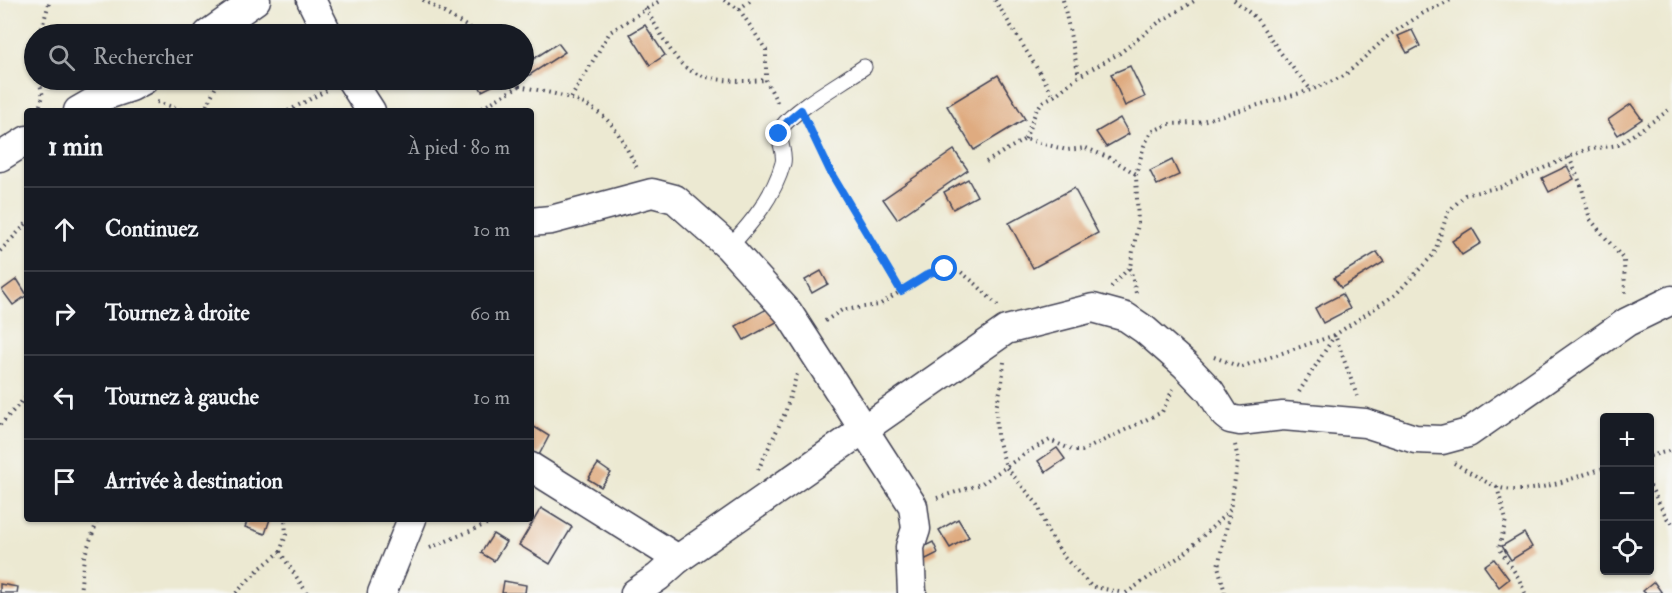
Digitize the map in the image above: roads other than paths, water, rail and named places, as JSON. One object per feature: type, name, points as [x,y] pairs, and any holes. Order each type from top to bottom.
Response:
[{"type":"street","points":[[222,24],[256,0]]},
{"type":"street","points":[[311,0],[323,24]]},
{"type":"street","points":[[83,108],[104,96],[122,90]]},
{"type":"street","points":[[345,90],[367,108]]},
{"type":"street","points":[[0,157],[24,142]]},
{"type":"street","points":[[534,222],[551,220],[652,193],[675,199],[729,247],[788,312],[913,506],[916,529],[910,547],[912,593]]},
{"type":"street","points":[[635,593],[678,559],[1006,330],[1093,308],[1126,317],[1198,360],[1214,395],[1230,420],[1283,416],[1365,423],[1415,439],[1442,440],[1468,433],[1627,322],[1672,300]]},
{"type":"street","points":[[534,469],[678,559]]},
{"type":"street","points":[[382,593],[411,522]]},
{"type":"lane","points":[[729,247],[747,228],[768,198],[783,164],[784,156],[779,134],[781,129],[801,110],[864,67]]}]
